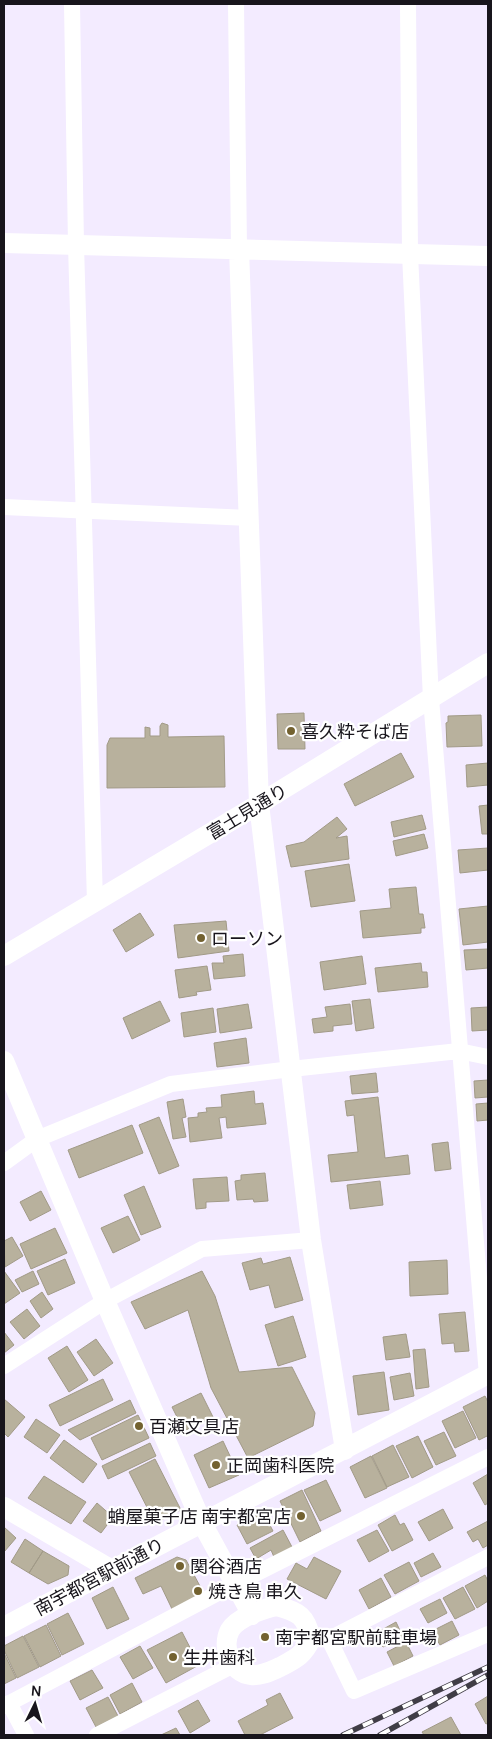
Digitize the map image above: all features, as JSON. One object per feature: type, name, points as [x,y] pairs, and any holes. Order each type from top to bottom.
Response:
[{"type":"street","points":[[72,4],[76,245],[95,902]]},
{"type":"street","points":[[236,4],[239,249],[259,804],[311,1240],[345,1450]]},
{"type":"street","points":[[408,4],[410,254],[431,699],[459,1051],[488,1375]]},
{"type":"street","points":[[4,243],[488,256]]},
{"type":"street","points":[[4,508],[249,518]]},
{"type":"street","name":"富士見通り","points":[[4,956],[259,804],[488,663]]},
{"type":"street","points":[[4,1163],[36,1139],[171,1084],[459,1051],[488,1057]]},
{"type":"street","points":[[4,1061],[105,1302],[202,1523],[252,1615]]},
{"type":"street","points":[[4,1366],[105,1302],[202,1249],[311,1240]]},
{"type":"street","name":"南宇都宮駅前通り","points":[[4,1626],[488,1375]]},
{"type":"street","points":[[26,1735],[6,1704],[235,1584],[488,1457]]},
{"type":"street","points":[[4,1507],[110,1570]]},
{"type":"street","points":[[488,1557],[320,1639],[298,1657],[262,1675],[249,1675],[242,1672],[234,1665],[228,1653],[227,1645],[229,1631],[236,1623],[267,1607],[277,1606],[293,1610],[302,1616],[320,1639],[354,1691],[488,1634]]},
{"type":"street","points":[[97,1735],[234,1665]]},
{"type":"building","name":"喜久粋そば店","points":[[304,713],[305,749],[278,749],[277,714]]},
{"type":"building","points":[[481,715],[482,746],[447,747],[446,723],[448,722],[448,716]]},
{"type":"building","points":[[162,723],[168,725],[168,737],[224,736],[225,787],[107,788],[107,745],[110,738],[145,738],[145,727],[150,728],[150,736],[160,736],[160,726]]},
{"type":"building","points":[[401,753],[414,777],[355,806],[344,784]]},
{"type":"building","points":[[488,763],[488,785],[467,787],[466,765]]},
{"type":"building","points":[[488,805],[488,834],[482,834],[479,806]]},
{"type":"building","points":[[422,815],[426,829],[394,837],[391,822]]},
{"type":"building","points":[[337,817],[347,829],[336,838],[347,836],[349,859],[291,867],[286,846],[304,842]]},
{"type":"building","points":[[424,834],[428,848],[396,856],[393,841]]},
{"type":"building","points":[[488,848],[488,870],[460,873],[458,850]]},
{"type":"building","points":[[349,864],[355,901],[311,907],[305,871]]},
{"type":"building","points":[[416,887],[419,914],[423,914],[425,928],[421,928],[421,933],[363,938],[360,911],[391,908],[389,889]]},
{"type":"building","points":[[488,906],[488,942],[463,945],[459,909]]},
{"type":"building","points":[[140,913],[154,935],[126,952],[113,930]]},
{"type":"building","name":"ローソン","points":[[226,921],[229,951],[178,958],[174,925]]},
{"type":"building","points":[[488,949],[488,968],[466,970],[464,950]]},
{"type":"building","points":[[243,954],[245,976],[214,979],[212,963],[224,963],[223,956]]},
{"type":"building","points":[[362,956],[366,984],[324,990],[320,962]]},
{"type":"building","points":[[421,963],[422,972],[427,972],[428,987],[378,992],[375,968]]},
{"type":"building","points":[[207,966],[211,990],[196,992],[197,995],[179,998],[175,970]]},
{"type":"building","points":[[370,999],[374,1028],[356,1031],[352,1001]]},
{"type":"building","points":[[160,1001],[170,1021],[132,1039],[123,1018]]},
{"type":"building","points":[[248,1004],[252,1028],[220,1033],[217,1009]]},
{"type":"building","points":[[350,1004],[352,1024],[333,1026],[333,1031],[314,1033],[312,1019],[327,1017],[325,1007]]},
{"type":"building","points":[[488,1007],[488,1030],[472,1031],[471,1008]]},
{"type":"building","points":[[213,1008],[216,1032],[184,1037],[181,1013]]},
{"type":"building","points":[[246,1038],[249,1063],[217,1067],[214,1043]]},
{"type":"building","points":[[376,1073],[378,1092],[352,1094],[350,1076]]},
{"type":"building","points":[[488,1080],[488,1097],[475,1098],[474,1081]]},
{"type":"building","points":[[254,1091],[255,1104],[263,1103],[266,1124],[227,1128],[226,1117],[219,1118],[222,1138],[190,1142],[188,1118],[198,1117],[198,1113],[207,1112],[206,1108],[222,1107],[221,1095]]},
{"type":"building","points":[[378,1097],[385,1158],[408,1155],[410,1174],[331,1182],[328,1155],[358,1152],[354,1115],[347,1116],[345,1101]]},
{"type":"building","points":[[183,1099],[186,1117],[182,1118],[186,1137],[173,1139],[167,1102]]},
{"type":"building","points":[[488,1103],[488,1120],[477,1121],[476,1104]]},
{"type":"building","points":[[159,1117],[179,1166],[159,1174],[139,1125]]},
{"type":"building","points":[[132,1125],[143,1153],[79,1178],[68,1150]]},
{"type":"building","points":[[448,1142],[451,1169],[435,1171],[432,1144]]},
{"type":"building","points":[[265,1173],[268,1201],[254,1202],[253,1199],[237,1200],[235,1181],[241,1180],[241,1175]]},
{"type":"building","points":[[227,1177],[229,1201],[206,1202],[206,1208],[196,1209],[193,1179]]},
{"type":"building","points":[[380,1181],[383,1205],[350,1209],[347,1185]]},
{"type":"building","points":[[144,1186],[161,1227],[141,1235],[124,1195]]},
{"type":"building","points":[[41,1191],[51,1210],[30,1221],[20,1202]]},
{"type":"building","points":[[128,1216],[140,1240],[113,1253],[101,1228]]},
{"type":"building","points":[[55,1228],[67,1253],[31,1269],[20,1244]]},
{"type":"building","points":[[12,1237],[23,1256],[5,1267],[4,1241]]},
{"type":"building","points":[[290,1257],[303,1300],[275,1308],[269,1285],[250,1290],[242,1263],[261,1258],[263,1264]]},
{"type":"building","points":[[65,1259],[75,1283],[48,1295],[37,1271]]},
{"type":"building","points":[[447,1260],[448,1294],[410,1296],[409,1262]]},
{"type":"building","points":[[4,1271],[20,1293],[4,1304]]},
{"type":"building","points":[[33,1271],[39,1284],[22,1292],[15,1280]]},
{"type":"building","points":[[202,1271],[215,1296],[239,1372],[292,1367],[315,1413],[313,1426],[248,1458],[211,1388],[188,1310],[145,1329],[131,1302]]},
{"type":"building","points":[[42,1292],[53,1309],[41,1318],[30,1301]]},
{"type":"building","points":[[27,1309],[40,1326],[24,1339],[10,1322]]},
{"type":"building","points":[[465,1312],[469,1351],[455,1352],[454,1343],[442,1344],[439,1314]]},
{"type":"building","points":[[293,1316],[306,1357],[278,1366],[265,1325]]},
{"type":"building","points":[[4,1332],[14,1345],[4,1353]]},
{"type":"building","points":[[406,1334],[410,1357],[386,1360],[383,1337]]},
{"type":"building","points":[[96,1339],[113,1363],[94,1376],[77,1352]]},
{"type":"building","points":[[67,1346],[88,1380],[69,1392],[48,1358]]},
{"type":"building","points":[[425,1349],[429,1387],[416,1389],[413,1350]]},
{"type":"building","points":[[384,1372],[389,1410],[358,1415],[353,1376]]},
{"type":"building","points":[[410,1373],[414,1396],[394,1400],[390,1377]]},
{"type":"building","points":[[103,1379],[113,1400],[60,1426],[49,1405]]},
{"type":"building","points":[[201,1393],[213,1417],[184,1431],[172,1407]]},
{"type":"building","points":[[485,1396],[488,1402],[488,1439],[487,1436],[479,1440],[463,1407]]},
{"type":"building","points":[[4,1399],[25,1417],[8,1437],[4,1433]]},
{"type":"building","points":[[130,1400],[136,1413],[80,1440],[68,1430]]},
{"type":"building","points":[[463,1411],[476,1438],[455,1448],[442,1421]]},
{"type":"building","points":[[138,1415],[149,1438],[102,1460],[91,1438]]},
{"type":"building","points":[[36,1419],[60,1435],[47,1453],[24,1437]]},
{"type":"building","points":[[444,1432],[456,1456],[436,1465],[424,1441]]},
{"type":"building","points":[[418,1436],[433,1467],[412,1478],[396,1446]]},
{"type":"building","points":[[64,1440],[97,1464],[83,1483],[50,1458]]},
{"type":"building","name":"正岡歯科医院","points":[[223,1441],[239,1475],[209,1488],[194,1455]]},
{"type":"building","points":[[150,1443],[156,1456],[108,1479],[102,1466]]},
{"type":"building","points":[[393,1445],[409,1477],[387,1487],[372,1456]]},
{"type":"building","points":[[371,1456],[387,1488],[365,1498],[350,1467]]},
{"type":"building","points":[[155,1459],[181,1510],[155,1523],[129,1472]]},
{"type":"building","points":[[488,1474],[488,1503],[485,1505],[473,1483]]},
{"type":"building","points":[[44,1476],[86,1502],[71,1524],[28,1498]]},
{"type":"building","points":[[326,1480],[341,1511],[320,1521],[304,1490]]},
{"type":"building","name":"蛸屋菓子店 南宇都宮店","points":[[302,1490],[321,1531],[300,1542],[280,1501]]},
{"type":"building","points":[[97,1503],[113,1517],[101,1533],[83,1521]]},
{"type":"building","points":[[443,1509],[453,1528],[429,1541],[418,1522]]},
{"type":"building","points":[[263,1512],[273,1531],[247,1544],[237,1525]]},
{"type":"building","points":[[395,1515],[400,1525],[404,1523],[413,1540],[392,1551],[378,1525]]},
{"type":"building","points":[[488,1521],[488,1545],[483,1548],[478,1539],[473,1542],[467,1532]]},
{"type":"building","points":[[4,1527],[16,1538],[4,1552]]},
{"type":"building","points":[[283,1530],[292,1547],[274,1557],[271,1550],[256,1559],[250,1548]]},
{"type":"building","points":[[377,1530],[389,1551],[369,1562],[357,1540]]},
{"type":"building","points":[[25,1539],[43,1551],[29,1573],[11,1562]]},
{"type":"building","points":[[43,1551],[69,1566],[68,1575],[48,1584],[29,1573]]},
{"type":"building","points":[[433,1553],[441,1567],[421,1577],[414,1563]]},
{"type":"building","points":[[177,1557],[186,1560],[201,1588],[200,1595],[172,1609],[161,1586],[143,1594],[135,1578]]},
{"type":"building","points":[[314,1557],[341,1571],[326,1599],[287,1579],[296,1563],[307,1569]]},
{"type":"building","points":[[409,1562],[419,1581],[395,1594],[384,1575]]},
{"type":"building","points":[[485,1575],[488,1581],[488,1601],[477,1608],[465,1586]]},
{"type":"building","points":[[381,1578],[391,1597],[369,1609],[359,1590]]},
{"type":"building","points":[[113,1587],[129,1619],[107,1629],[92,1598]]},
{"type":"building","points":[[463,1587],[475,1609],[455,1619],[443,1598]]},
{"type":"building","points":[[440,1599],[447,1613],[428,1623],[420,1609]]},
{"type":"building","points":[[68,1613],[84,1644],[62,1655],[47,1624]]},
{"type":"building","points":[[452,1621],[459,1635],[440,1645],[432,1631]]},
{"type":"building","points":[[396,1622],[403,1637],[383,1647],[376,1633]]},
{"type":"building","points":[[46,1625],[61,1656],[40,1667],[24,1636]]},
{"type":"building","name":"生井歯科","points":[[182,1632],[199,1665],[166,1683],[147,1650]]},
{"type":"building","points":[[23,1636],[39,1667],[17,1678],[4,1650],[4,1646]]},
{"type":"building","points":[[406,1642],[413,1656],[394,1666],[387,1652]]},
{"type":"building","points":[[140,1646],[153,1668],[133,1679],[120,1657]]},
{"type":"building","points":[[4,1653],[16,1678],[4,1684]]},
{"type":"building","points":[[92,1670],[103,1688],[80,1700],[70,1681]]},
{"type":"building","points":[[132,1683],[142,1702],[120,1714],[110,1695]]},
{"type":"building","points":[[280,1693],[293,1718],[260,1735],[245,1735],[238,1721],[268,1705],[266,1700]]},
{"type":"building","points":[[488,1696],[488,1723],[486,1724],[475,1704]]},
{"type":"building","points":[[108,1697],[118,1716],[96,1727],[86,1708]]},
{"type":"building","points":[[198,1700],[210,1721],[190,1733],[178,1711]]},
{"type":"building","points":[[451,1717],[461,1735],[424,1735],[422,1732]]},
{"type":"building","points":[[176,1728],[180,1735],[161,1735]]},
{"type":"railway","points":[[343,1735],[488,1667]]},
{"type":"railway","points":[[380,1735],[488,1675]]},
{"type":"place","name":"喜久粋そば店","points":[[291,731]]},
{"type":"place","name":"ローソン","points":[[201,938]]},
{"type":"place","name":"百瀬文具店","points":[[139,1426]]},
{"type":"place","name":"正岡歯科医院","points":[[216,1465]]},
{"type":"place","name":"蛸屋菓子店 南宇都宮店","points":[[301,1516]]},
{"type":"place","name":"関谷酒店","points":[[180,1566]]},
{"type":"place","name":"焼き鳥 串久","points":[[198,1591]]},
{"type":"place","name":"南宇都宮駅前駐車場","points":[[265,1637]]},
{"type":"place","name":"生井歯科","points":[[173,1657]]}]
